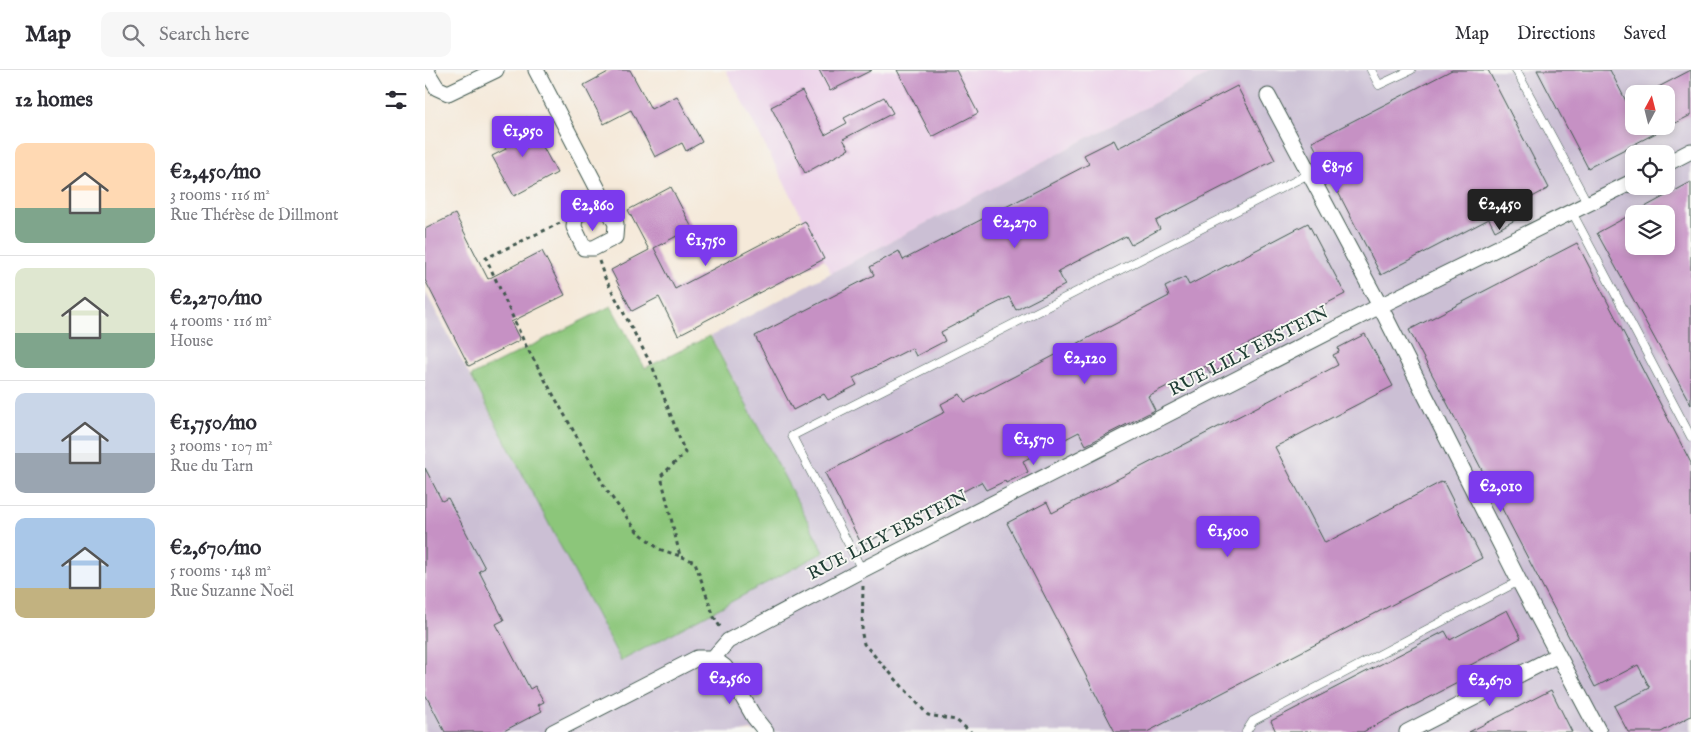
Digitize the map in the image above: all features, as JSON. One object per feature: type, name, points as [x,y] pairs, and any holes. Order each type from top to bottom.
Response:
[{"type":"street","points":[[426,70],[437,88],[448,93],[496,70]]},
{"type":"street","points":[[536,70],[616,224],[615,237],[595,248],[584,248],[574,227],[575,216],[604,203]]},
{"type":"street","points":[[1268,96],[1380,306],[1519,581],[1599,732]]},
{"type":"street","points":[[1675,159],[1691,151]]},
{"type":"street","name":"RUE LILY EBSTEIN","points":[[713,658],[728,641],[862,570],[1380,306],[1625,186]]},
{"type":"street","points":[[1407,732],[1558,655]]},
{"type":"street","points":[[553,732],[697,658],[713,658],[725,667],[754,716],[766,732]]},
{"type":"lane","points":[[1371,70],[1379,85],[1411,70]]},
{"type":"lane","points":[[1516,70],[1588,204]]},
{"type":"lane","points":[[862,570],[792,436],[1309,174]]},
{"type":"lane","points":[[1572,212],[1691,437]]},
{"type":"lane","points":[[1246,732],[1253,721],[1519,581]]},
{"type":"path","points":[[575,216],[486,258],[525,344],[607,491],[637,531],[659,549],[695,562],[714,617],[728,641]]},
{"type":"path","points":[[595,248],[604,276],[653,368],[685,453],[661,476],[680,556]]},
{"type":"path","points":[[862,570],[862,634],[865,644],[928,715],[956,720],[971,732]]},
{"type":"shaded area","points":[[726,70],[1217,70],[831,273]]},
{"type":"shaded area","points":[[1217,70],[1691,70],[1691,732],[754,732],[751,730],[740,732],[425,732],[425,291],[621,660],[823,552],[711,336]]},
{"type":"green space","points":[[611,306],[645,368],[710,336],[824,552],[621,661],[471,376]]},
{"type":"building","points":[[612,70],[630,70],[651,109],[677,96],[702,142],[686,151],[682,143],[655,157],[631,110],[604,124],[584,85]]},
{"type":"building","points":[[819,70],[872,70],[830,91]]},
{"type":"building","points":[[897,70],[956,70],[978,113],[932,137]]},
{"type":"building","points":[[1452,70],[1488,70],[1549,188],[1523,202],[1528,213],[1495,231],[1489,219],[1381,275],[1312,142]]},
{"type":"building","points":[[1537,70],[1610,70],[1625,99],[1625,135],[1652,135],[1633,145],[1625,145],[1625,149],[1588,168]]},
{"type":"building","points":[[1691,70],[1691,115],[1675,123],[1675,85],[1662,85]]},
{"type":"building","points":[[1237,86],[1275,160],[1156,221],[1160,229],[1131,245],[1126,236],[1058,271],[1065,285],[1016,310],[1009,297],[941,332],[945,341],[916,356],[912,348],[853,378],[857,385],[828,400],[824,394],[793,410],[755,336],[874,275],[870,267],[899,251],[903,260],[1089,164],[1084,155],[1114,140],[1118,148]]},
{"type":"building","points":[[802,91],[825,135],[847,123],[844,118],[884,97],[893,113],[843,139],[849,149],[805,173],[771,107]]},
{"type":"building","points":[[527,117],[557,173],[514,196],[492,156],[506,149],[498,133]]},
{"type":"building","points":[[1691,182],[1691,405],[1597,233],[1625,218],[1625,255],[1675,255],[1675,205],[1649,205],[1667,195],[1675,195],[1675,191]]},
{"type":"building","points":[[671,187],[692,228],[654,248],[675,289],[805,221],[824,259],[678,335],[659,297],[632,311],[611,270],[649,250],[628,210]]},
{"type":"building","points":[[455,214],[488,279],[542,251],[565,295],[511,322],[520,340],[469,366],[425,280],[425,229]]},
{"type":"building","points":[[1308,223],[1345,294],[1225,356],[1230,364],[1210,374],[1206,366],[1148,396],[1155,410],[1086,445],[1079,432],[1023,461],[1028,472],[986,490],[981,482],[862,545],[825,473],[945,412],[941,404],[960,394],[965,402],[1169,296],[1165,287],[1185,277],[1189,285]]},
{"type":"building","points":[[1577,243],[1691,463],[1691,716],[1661,732],[1628,732],[1614,706],[1650,688],[1638,665],[1595,687],[1409,330]]},
{"type":"building","points":[[1365,334],[1393,386],[1275,447],[1325,543],[1443,481],[1482,558],[1147,732],[1115,732],[1007,523],[1047,502],[1052,513],[1338,365],[1333,355],[1339,352],[1338,348]]},
{"type":"building","points":[[425,468],[442,501],[448,498],[485,568],[479,571],[504,620],[496,624],[530,689],[535,686],[544,702],[538,705],[542,711],[502,732],[445,732],[425,694]]},
{"type":"building","points":[[1507,610],[1521,638],[1465,668],[1469,677],[1363,732],[1276,732],[1271,721],[1445,631],[1450,640]]},
{"type":"building","points":[[1551,690],[1572,732],[1469,732]]}]
